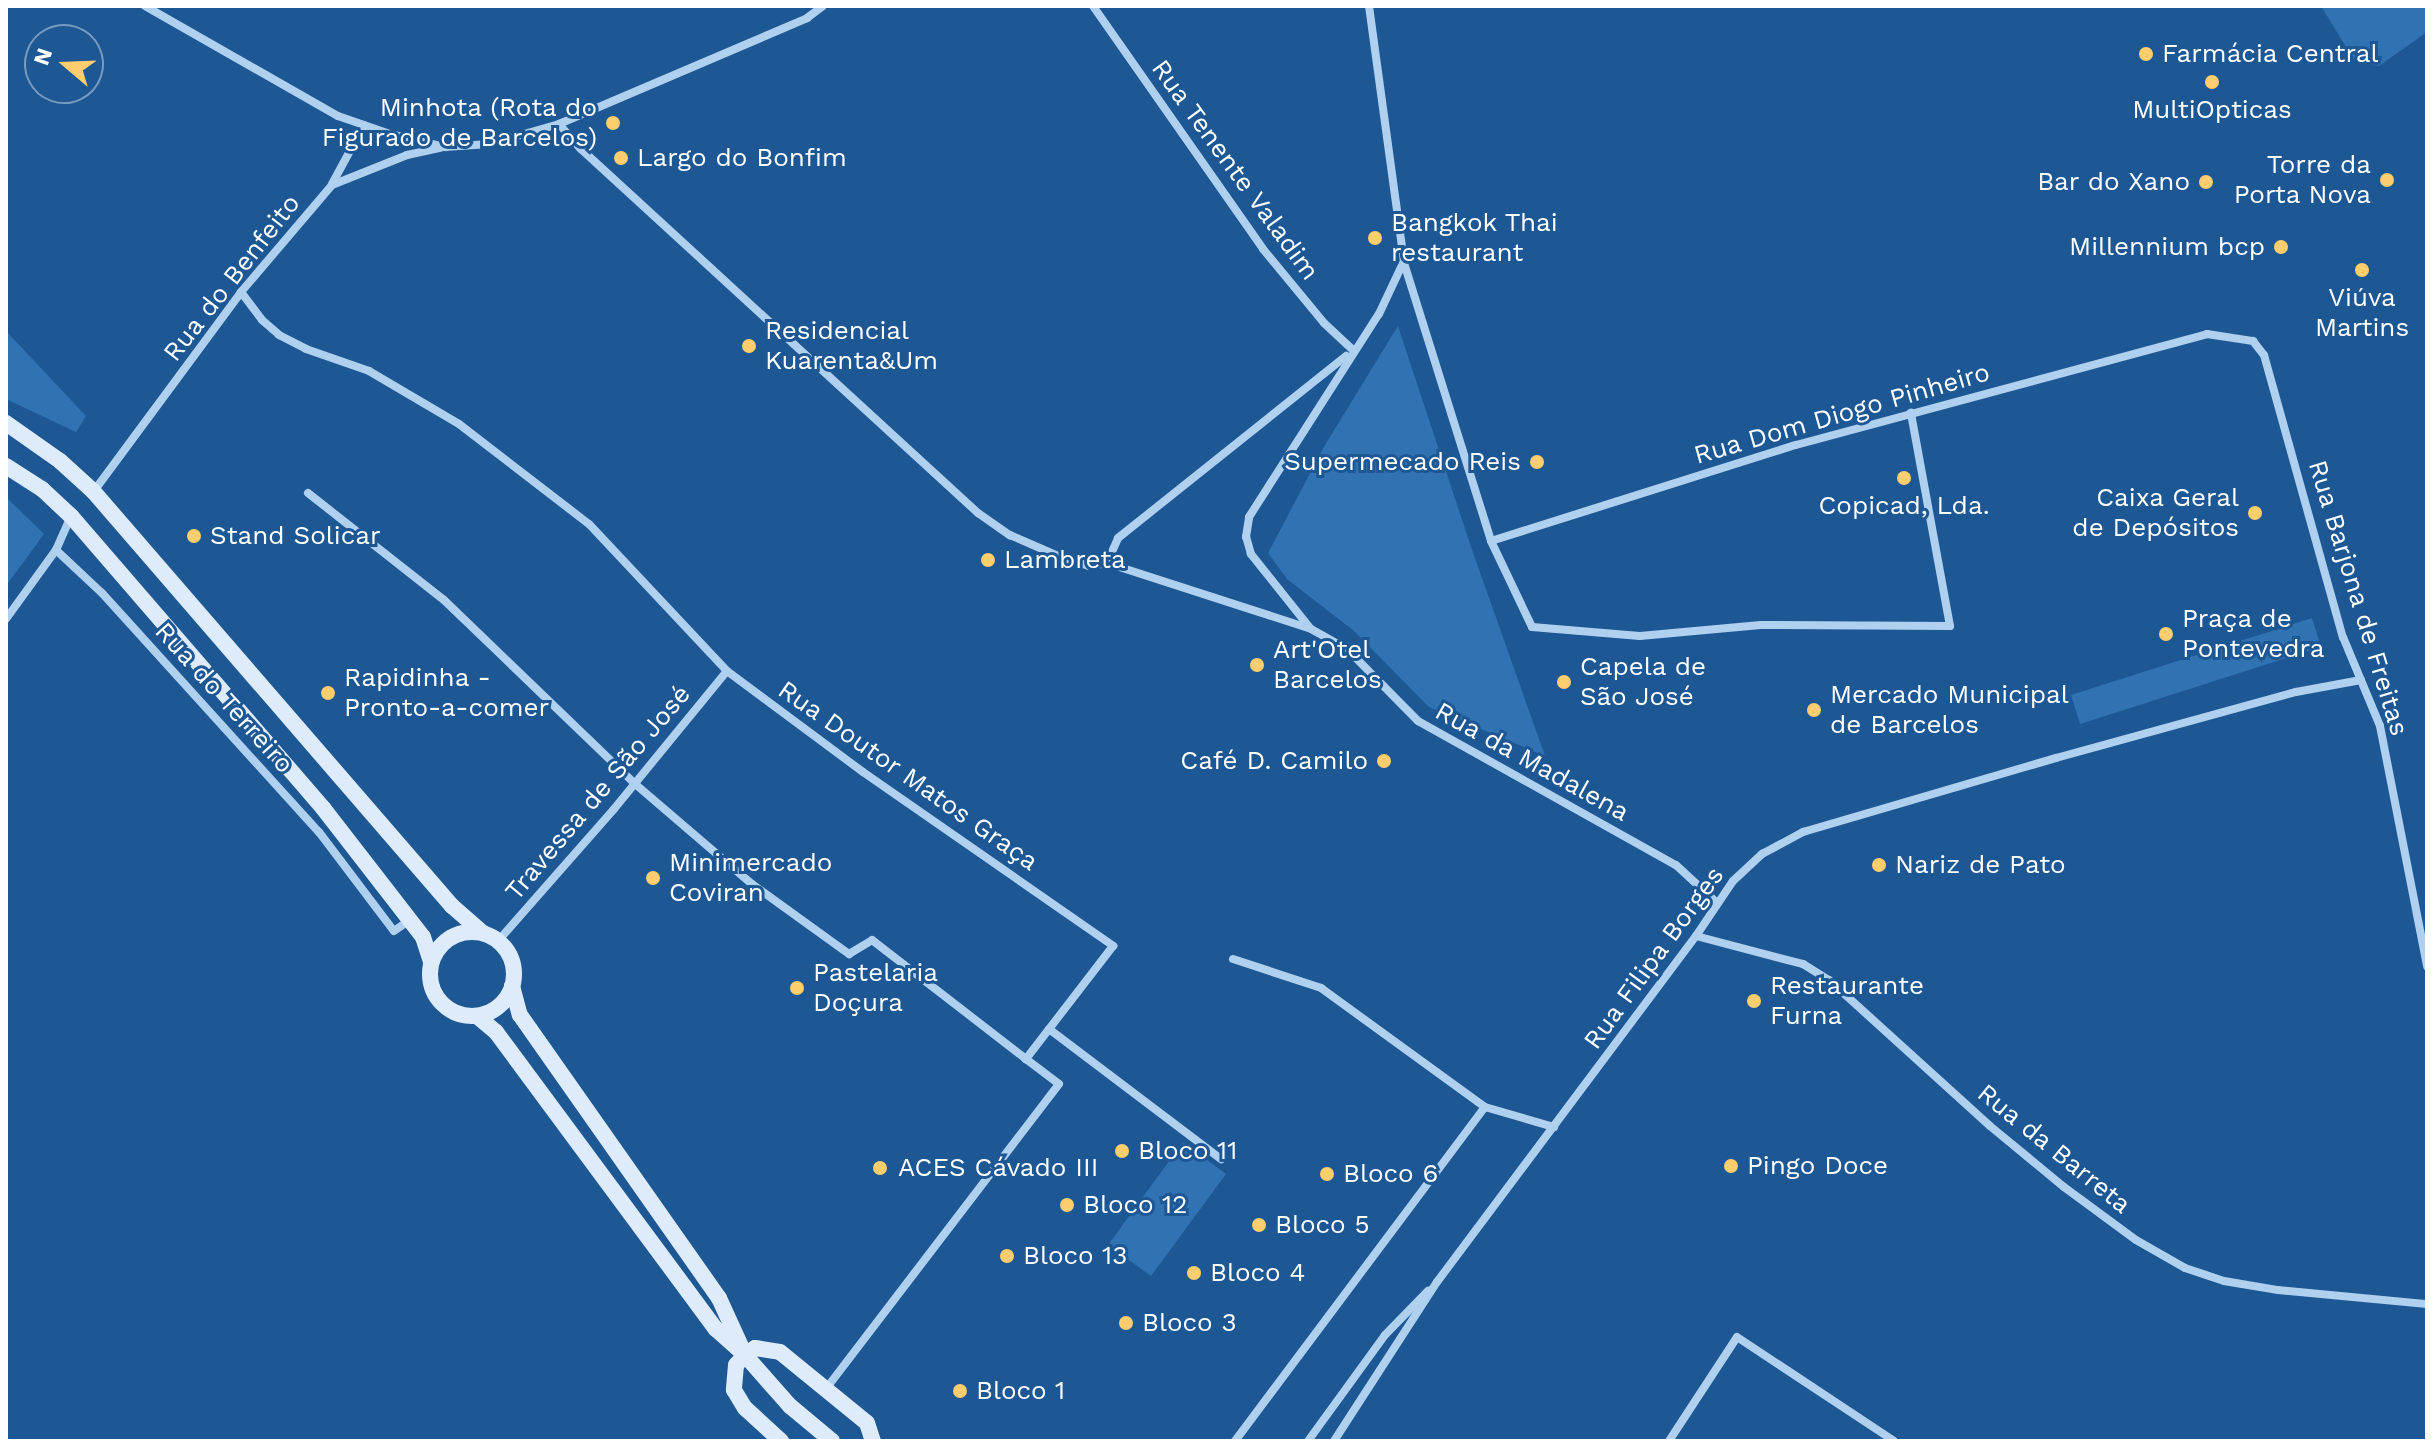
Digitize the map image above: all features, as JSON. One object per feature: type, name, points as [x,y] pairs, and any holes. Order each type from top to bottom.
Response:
[{"type":"main road","points":[[6,423],[60,461],[93,491],[452,906],[491,937],[512,960],[512,986],[520,1015],[719,1298],[745,1355]]},
{"type":"main road","points":[[6,466],[42,489],[71,516],[323,808],[423,937],[431,962],[430,981],[440,1002],[460,1015],[477,1016],[503,1003],[512,986]]},
{"type":"main road","points":[[431,962],[441,945],[451,937],[469,932],[491,937]]},
{"type":"main road","points":[[477,1016],[496,1032],[716,1329],[745,1355],[790,1406],[832,1441]]},
{"type":"main road","points":[[780,1441],[753,1417],[734,1390],[736,1365],[755,1348],[780,1352],[867,1423],[873,1441]]},
{"type":"street","points":[[145,6],[338,116],[445,147],[489,144],[559,124],[590,108],[665,81],[807,18],[823,6]]},
{"type":"street","name":"Rua Tenente Valadim","points":[[1093,6],[1263,249],[1324,323],[1353,350]]},
{"type":"street","points":[[1369,6],[1404,263],[1491,541],[1532,627],[1640,636],[1761,625],[1950,626],[1911,413]]},
{"type":"street","name":"Rua da Madalena","points":[[559,124],[581,149],[978,513],[1010,535],[1065,559],[1089,566],[1107,563],[1311,629],[1347,649],[1418,721],[1676,865],[1717,903]]},
{"type":"street","points":[[332,185],[364,125]]},
{"type":"street","name":"Rua do Benfeito","points":[[93,491],[241,292],[332,185],[407,155],[445,147]]},
{"type":"street","points":[[1311,629],[1251,554],[1246,537],[1249,517],[1353,350],[1379,314],[1404,263]]},
{"type":"street","name":"Rua Doutor Matos Graça","points":[[241,292],[262,320],[279,335],[306,349],[369,371],[459,424],[589,524],[727,671],[863,772],[1113,946],[1026,1059]]},
{"type":"street","name":"Rua Dom Diogo Pinheiro","points":[[1491,541],[1796,445],[2207,334]]},
{"type":"street","name":"Rua Barjona de Freitas","points":[[2207,334],[2253,341],[2264,355],[2343,637],[2380,726],[2427,966]]},
{"type":"street","points":[[1107,563],[1118,538],[1353,350]]},
{"type":"street","points":[[308,493],[444,600],[634,783],[752,884],[849,954],[872,940],[1059,1084],[826,1389]]},
{"type":"street","points":[[6,619],[56,550],[71,516]]},
{"type":"street","name":"Rua do Terreiro","points":[[56,550],[102,593],[319,832],[394,931],[411,919]]},
{"type":"street","name":"Travessa de São José","points":[[491,937],[634,783],[727,671]]},
{"type":"street","name":"Rua Filipa Borges","points":[[1334,1441],[1437,1282],[1696,936],[1733,881],[1762,854],[1803,832],[2281,696],[2361,680]]},
{"type":"street","name":"Rua da Barreta","points":[[1696,936],[1803,964],[1829,980],[1943,1085],[2064,1187],[2136,1240],[2185,1268],[2224,1281],[2278,1290],[2427,1304]]},
{"type":"street","points":[[1233,959],[1321,988],[1485,1107],[1554,1127]]},
{"type":"street","points":[[1049,1029],[1221,1159]]},
{"type":"street","points":[[1235,1441],[1485,1107]]},
{"type":"street","name":"Rua Filipa Borges","points":[[1308,1441],[1385,1335],[1437,1282]]},
{"type":"street","points":[[1669,1441],[1737,1337],[1894,1441]]},
{"type":"shaded area","points":[[2321,6],[2427,6],[2427,32],[2379,66],[2354,60]]},
{"type":"shaded area","points":[[1398,326],[1471,547],[1545,756],[1429,707],[1354,631],[1287,579],[1268,553],[1325,445]]},
{"type":"shaded area","points":[[6,331],[86,416],[76,432],[6,399]]},
{"type":"shaded area","points":[[6,497],[44,534],[6,586]]},
{"type":"shaded area","points":[[2312,618],[2321,647],[2080,724],[2071,695]]},
{"type":"shaded area","points":[[1183,1142],[1226,1174],[1151,1276],[1108,1245]]},
{"type":"place","name":"Farmácia Central","points":[[2146,54]]},
{"type":"place","name":"MultiOpticas","points":[[2212,82]]},
{"type":"place","name":"Minhota (Rota do Figurado de Barcelos)","points":[[613,123]]},
{"type":"place","name":"Largo do Bonfim","points":[[621,158]]},
{"type":"place","name":"Torre da Porta Nova","points":[[2387,180]]},
{"type":"place","name":"Bar do Xano","points":[[2206,182]]},
{"type":"place","name":"Bangkok Thai restaurant","points":[[1375,238]]},
{"type":"place","name":"Millennium bcp","points":[[2281,247]]},
{"type":"place","name":"Viúva Martins","points":[[2362,270]]},
{"type":"place","name":"Residencial Kuarenta&Um","points":[[749,346]]},
{"type":"place","name":"Supermecado Reis","points":[[1537,462]]},
{"type":"place","name":"Copicad, Lda.","points":[[1904,478]]},
{"type":"place","name":"Caixa Geral de Depósitos","points":[[2255,513]]},
{"type":"place","name":"Stand Solicar","points":[[194,536]]},
{"type":"place","name":"Lambreta","points":[[988,560]]},
{"type":"place","name":"Praça de Pontevedra","points":[[2166,634]]},
{"type":"place","name":"Art'Otel Barcelos","points":[[1257,665]]},
{"type":"place","name":"Capela de São José","points":[[1564,682]]},
{"type":"place","name":"Rapidinha - Pronto-a-comer","points":[[328,693]]},
{"type":"place","name":"Mercado Municipal de Barcelos","points":[[1814,710]]},
{"type":"place","name":"Café D. Camilo","points":[[1384,761]]},
{"type":"place","name":"Nariz de Pato","points":[[1879,865]]},
{"type":"place","name":"Minimercado Coviran","points":[[653,878]]},
{"type":"place","name":"Pastelaria Doçura","points":[[797,988]]},
{"type":"place","name":"Restaurante Furna","points":[[1754,1001]]},
{"type":"place","name":"Bloco 11","points":[[1122,1151]]},
{"type":"place","name":"Pingo Doce","points":[[1731,1166]]},
{"type":"place","name":"ACES Cávado III","points":[[880,1168]]},
{"type":"place","name":"Bloco 6","points":[[1327,1174]]},
{"type":"place","name":"Bloco 12","points":[[1067,1205]]},
{"type":"place","name":"Bloco 5","points":[[1259,1225]]},
{"type":"place","name":"Bloco 13","points":[[1007,1256]]},
{"type":"place","name":"Bloco 4","points":[[1194,1273]]},
{"type":"place","name":"Bloco 3","points":[[1126,1323]]},
{"type":"place","name":"Bloco 1","points":[[960,1391]]}]
